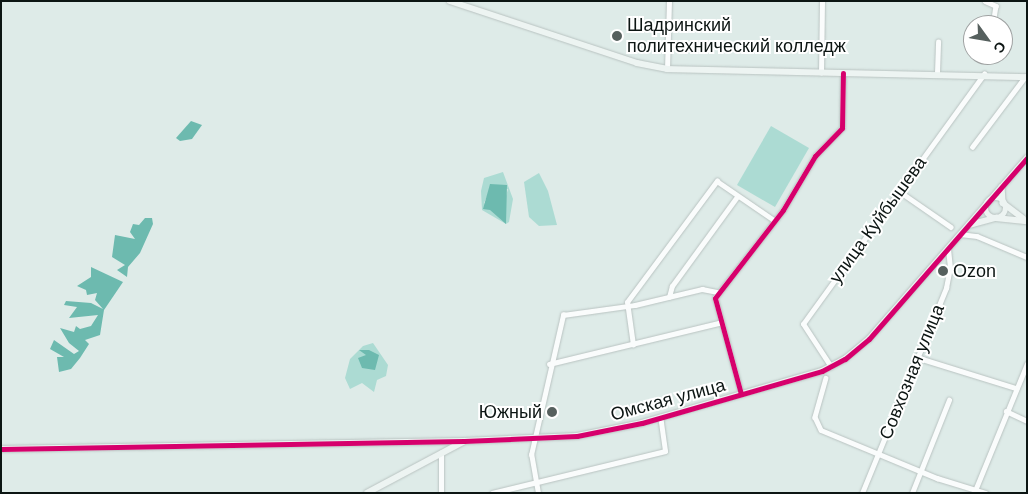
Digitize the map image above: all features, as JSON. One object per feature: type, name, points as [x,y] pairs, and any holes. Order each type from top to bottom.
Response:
[{"type":"street","points":[[450,1],[637,63],[667,69],[821,73],[984,74],[1026,77]]},
{"type":"street","points":[[667,69],[669,1]]},
{"type":"street","points":[[821,73],[822,1]]},
{"type":"street","points":[[985,1],[996,6],[995,15]]},
{"type":"street","points":[[937,73],[938,42]]},
{"type":"street","points":[[741,394],[714,304],[718,292],[774,220],[815,156],[842,128],[843,73]]},
{"type":"street","name":"улица Куйбышева","points":[[831,367],[803,324],[984,74]]},
{"type":"street","points":[[972,147],[1026,77]]},
{"type":"street","name":"Омская улица","points":[[1,449],[464,441],[601,433],[660,418],[831,367],[861,346],[1027,158]]},
{"type":"street","points":[[634,345],[627,306],[717,181],[737,197],[774,220]]},
{"type":"street","points":[[996,218],[1004,212],[1001,192],[1004,183]]},
{"type":"street","points":[[899,190],[951,228]]},
{"type":"street","points":[[669,297],[672,286],[737,197]]},
{"type":"street","points":[[996,218],[987,213],[988,202],[996,199],[1027,220]]},
{"type":"street","points":[[967,226],[996,218],[1027,220]]},
{"type":"street","points":[[960,234],[977,236],[1027,257]]},
{"type":"street","name":"Совхозная улица","points":[[862,493],[919,358],[949,279],[948,248]]},
{"type":"street","points":[[538,493],[531,455],[537,437],[549,364],[563,315],[627,306],[702,289],[718,292]]},
{"type":"street","points":[[549,364],[719,323]]},
{"type":"street","points":[[919,358],[1016,388]]},
{"type":"street","points":[[974,491],[1027,364]]},
{"type":"street","points":[[826,378],[815,417],[818,427],[832,436],[920,471],[974,491],[986,493]]},
{"type":"street","points":[[912,493],[949,400]]},
{"type":"street","points":[[1006,411],[1027,421]]},
{"type":"street","points":[[492,493],[665,451],[660,418]]},
{"type":"street","points":[[368,493],[464,441]]},
{"type":"street","points":[[441,453],[441,493]]},
{"type":"shaded area","points":[[191,121],[202,125],[192,139],[180,141],[176,138]]},
{"type":"shaded area","points":[[771,126],[809,148],[775,207],[737,185]]},
{"type":"shaded area","points":[[503,172],[513,199],[509,222],[506,224],[482,210],[481,191],[484,178]],"holes":[[[508,189],[504,203],[506,223],[484,203],[490,190]]]},
{"type":"shaded area","points":[[539,173],[548,191],[557,225],[539,226],[529,217],[524,182]]},
{"type":"shaded area","points":[[490,184],[507,185],[506,224],[490,210],[483,209]]},
{"type":"shaded area","points":[[145,218],[152,218],[153,224],[140,253],[128,267],[127,277],[117,270],[125,265],[112,257],[115,235],[135,239],[130,232],[133,224],[139,225]]},
{"type":"shaded area","points":[[91,267],[123,282],[104,310],[100,335],[85,340],[89,344],[80,358],[71,369],[59,372],[57,357],[64,357],[50,349],[54,340],[74,354],[79,351],[69,343],[60,328],[74,332],[76,326],[80,329],[91,326],[98,315],[69,318],[77,307],[64,305],[66,301],[91,303],[103,309],[95,300],[97,293],[87,295],[86,290],[77,286],[91,277]]},
{"type":"shaded area","points":[[373,343],[388,365],[386,376],[377,380],[374,392],[362,383],[350,389],[345,378],[350,359],[363,346]]},
{"type":"shaded area","points":[[359,350],[369,350],[379,355],[375,370],[362,368],[358,358],[366,355]]},
{"type":"cycle path","points":[[741,394],[715,298],[783,210],[815,156],[842,128],[843,73]]},
{"type":"cycle path","points":[[1,449],[464,441],[577,436],[642,423],[822,371],[845,359],[869,339],[1027,158]]},
{"type":"place","name":"Шадринский политехнический колледж","points":[[617,36]]},
{"type":"place","name":"Ozon","points":[[943,271]]},
{"type":"place","name":"Южный","points":[[552,412]]}]
